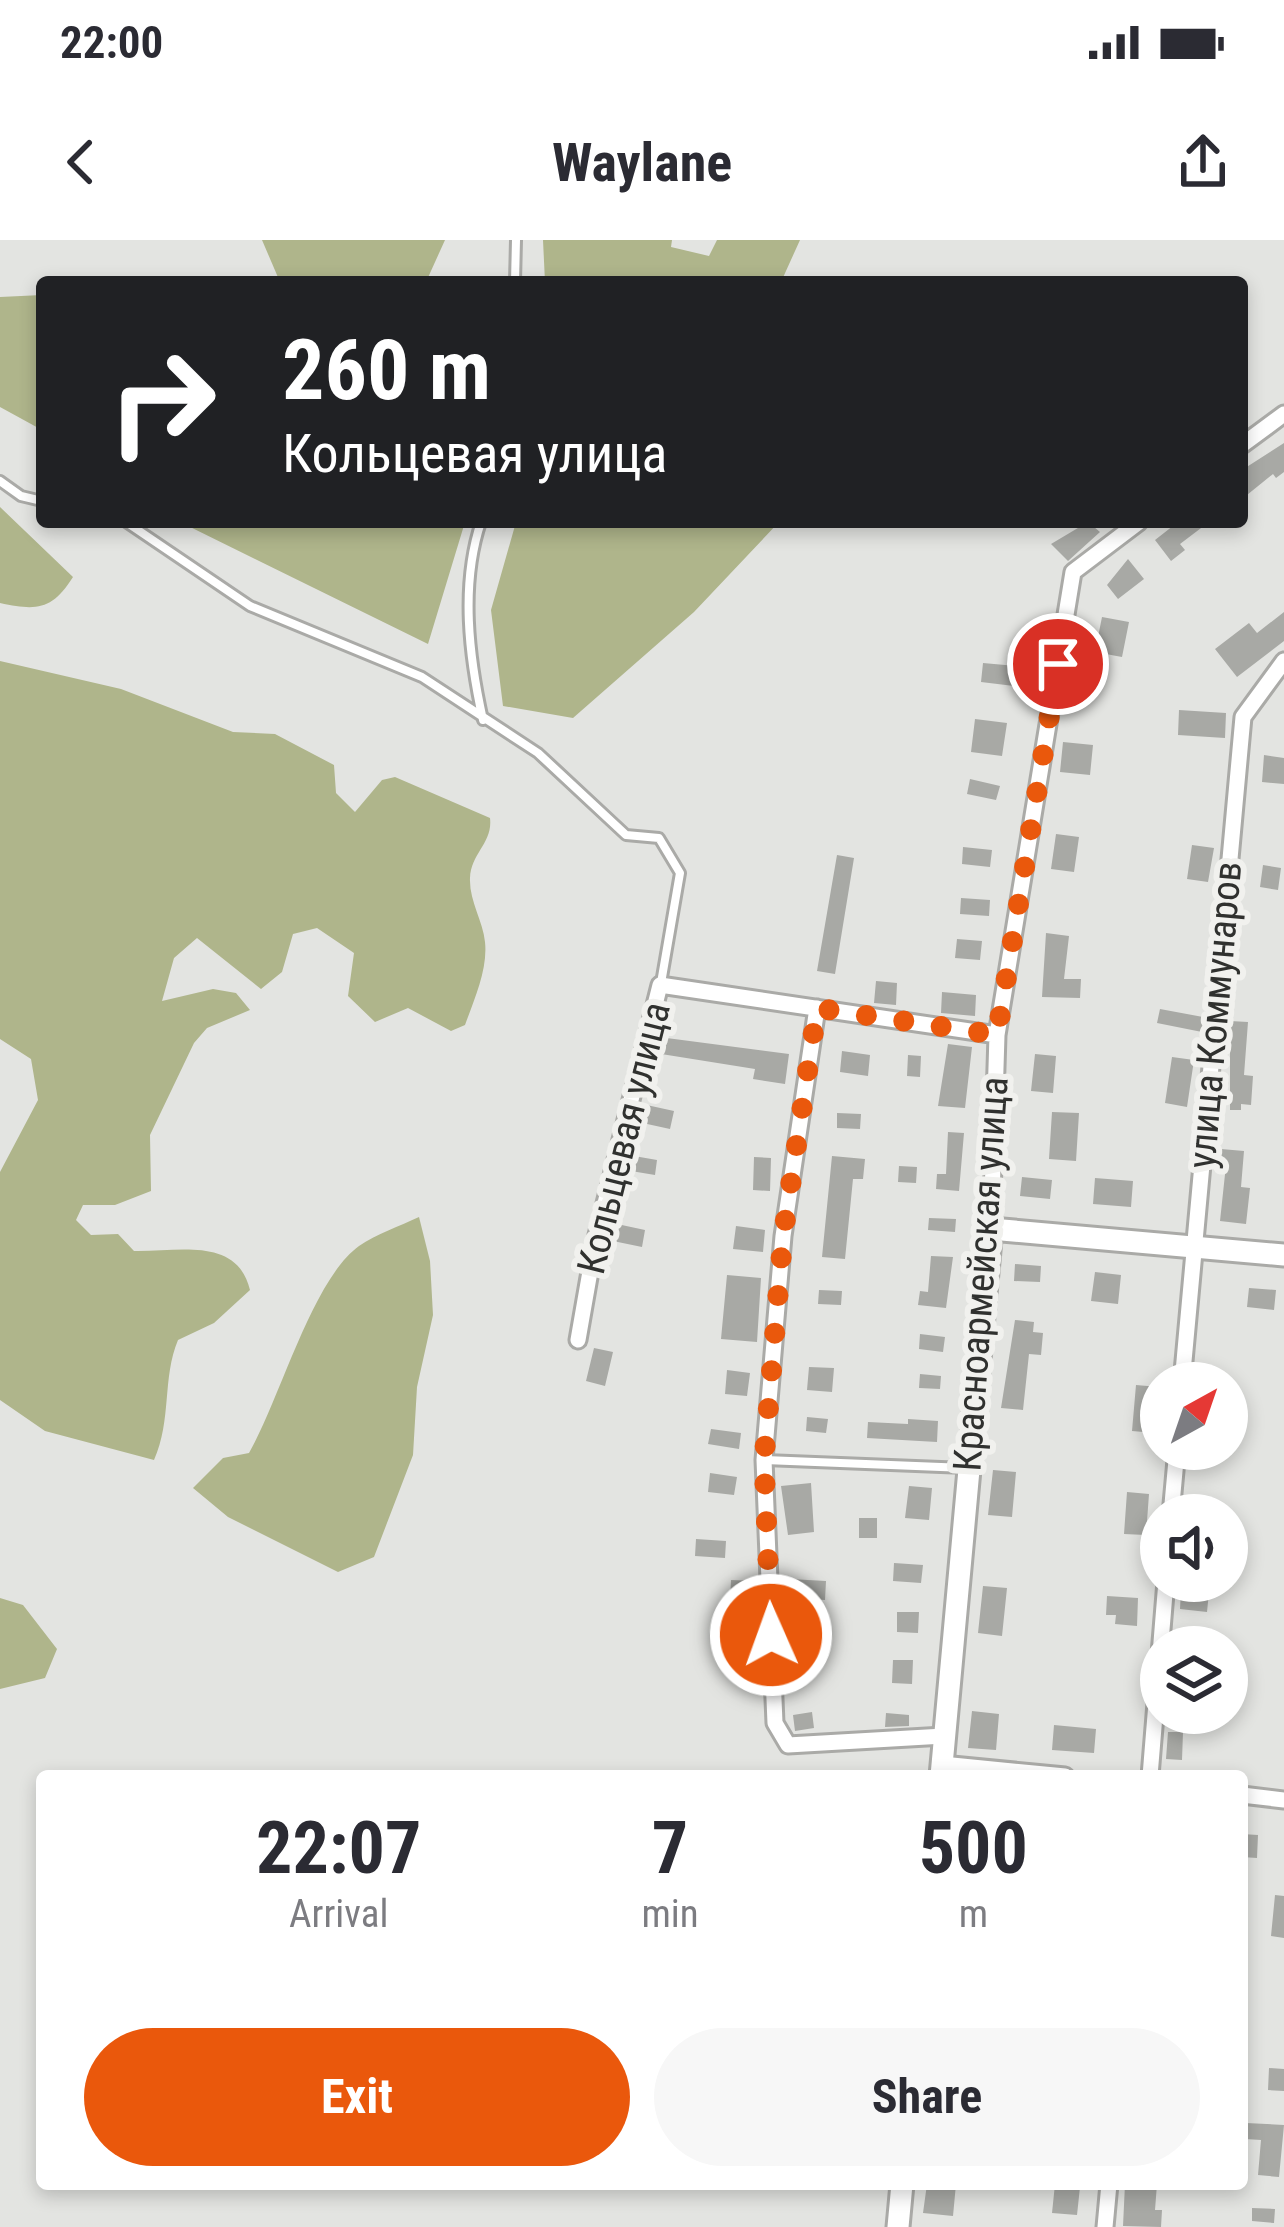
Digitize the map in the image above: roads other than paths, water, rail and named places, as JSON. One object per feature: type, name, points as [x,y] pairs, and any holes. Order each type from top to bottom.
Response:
[{"type":"street","points":[[1248,441],[1284,414]]},
{"type":"street","name":"Красноармейская улица","points":[[942,1770],[991,1229],[997,1035],[1073,572],[1131,528]]},
{"type":"street","name":"улица Коммунаров","points":[[1184,1362],[1243,717],[1284,662]]},
{"type":"street","name":"Кольцевая улица","points":[[578,1340],[595,1244],[660,985],[997,1035]]},
{"type":"street","points":[[817,1008],[783,1236],[764,1460],[775,1723],[788,1745],[944,1736]]},
{"type":"street","points":[[991,1229],[1284,1255]]},
{"type":"street","points":[[1150,1770],[1164,1602]]},
{"type":"street","points":[[1248,1796],[1284,1800]]},
{"type":"street","points":[[898,2227],[901,2190]]},
{"type":"street","points":[[1105,2227],[1108,2190]]},
{"type":"lane","points":[[515,276],[516,240]]},
{"type":"lane","points":[[0,481],[21,496],[36,500]]},
{"type":"lane","points":[[135,528],[250,607],[422,677],[538,753],[626,835],[659,838],[680,873],[673,935],[660,985]]},
{"type":"lane","points":[[481,528],[469,611],[470,662],[484,721]]},
{"type":"lane","points":[[764,1460],[969,1468]]}]
